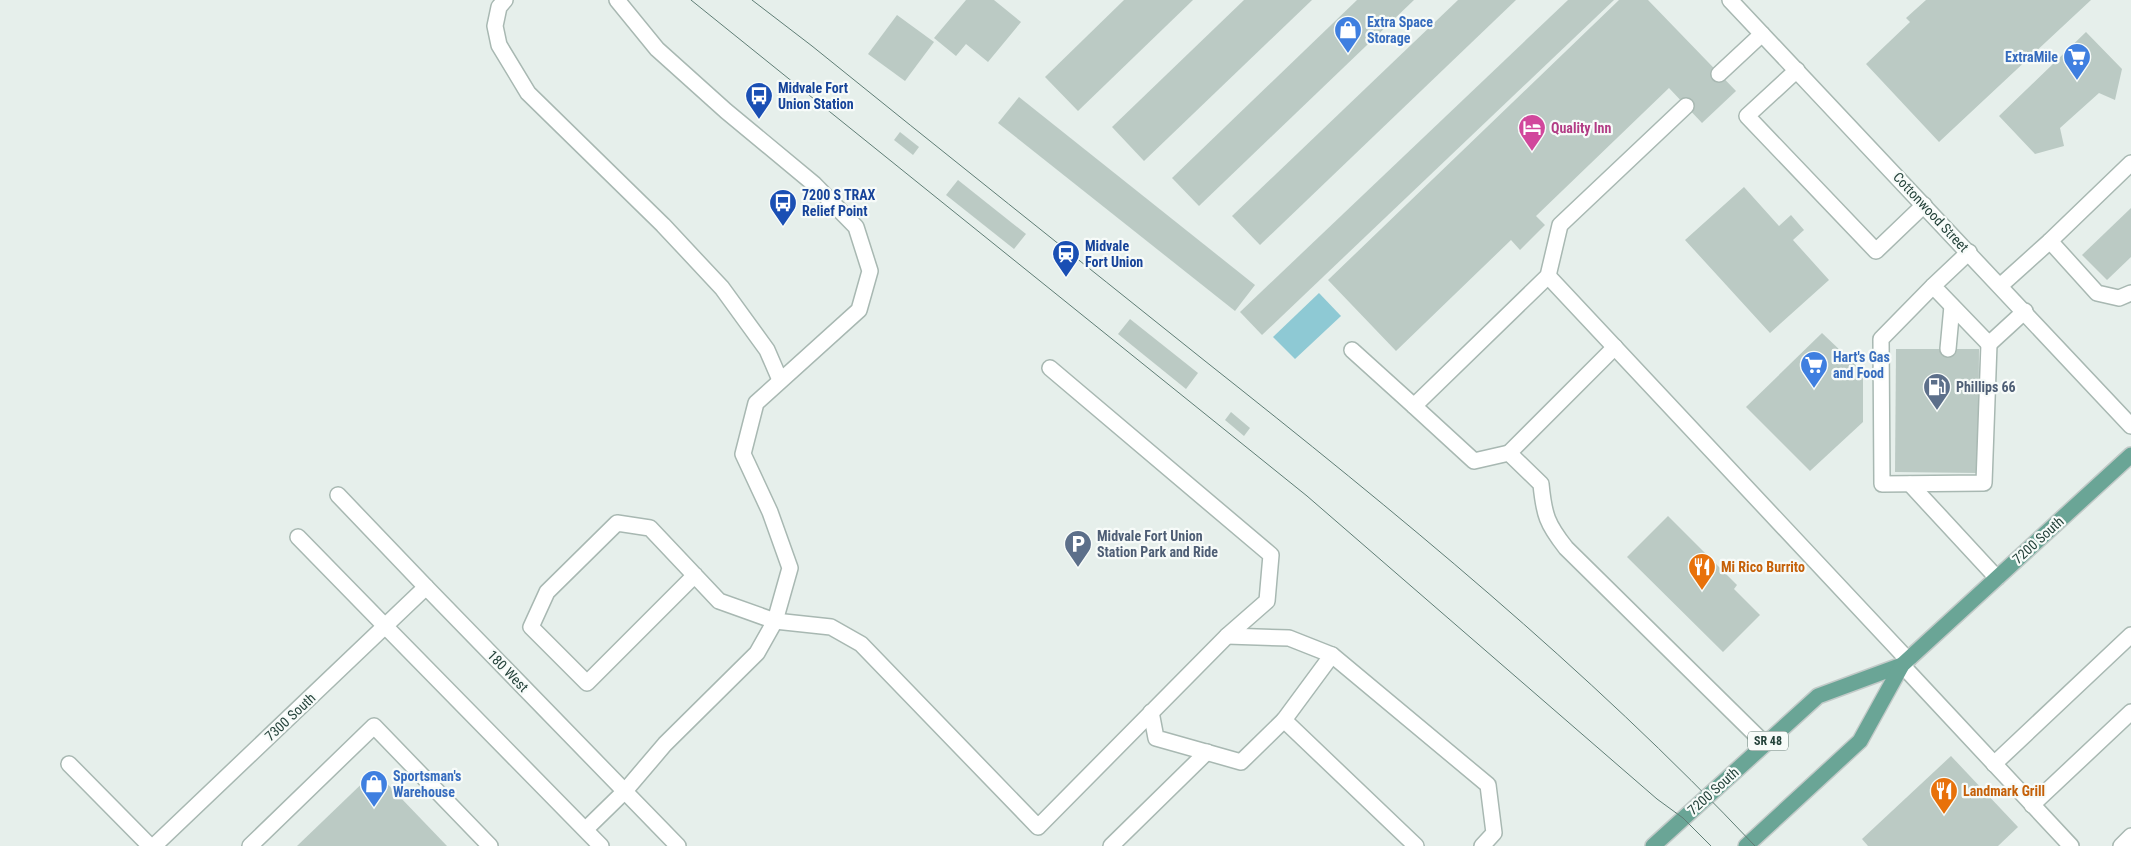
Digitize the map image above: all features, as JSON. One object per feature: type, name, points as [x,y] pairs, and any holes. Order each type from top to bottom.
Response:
[{"type":"main road","name":"7200 South","points":[[1746,846],[1860,741],[1905,662],[2131,455]]},
{"type":"main road","name":"7200 South","points":[[1653,846],[1818,696],[1905,662]]},
{"type":"street","points":[[505,0],[499,7],[496,26],[499,45],[528,93],[663,225],[722,288],[767,350],[780,380]]},
{"type":"street","points":[[586,830],[625,791],[665,744],[757,653],[774,621],[790,568],[770,512],[743,454],[756,403],[858,310],[870,271],[856,228],[814,184],[726,111],[658,49],[617,0]]},
{"type":"street","name":"Cottonwood Street","points":[[1730,0],[2131,426]]},
{"type":"street","points":[[1719,74],[1762,34]]},
{"type":"street","points":[[1797,70],[1746,116],[1876,251],[1924,205]]},
{"type":"street","points":[[1414,406],[1548,276],[1560,225],[1686,106]]},
{"type":"street","points":[[2000,286],[2131,163]]},
{"type":"street","points":[[2050,241],[2097,294],[2119,298],[2131,293]]},
{"type":"street","points":[[1969,252],[1882,339],[1882,484],[1910,484],[1938,478],[1984,483],[1989,344],[2024,311]]},
{"type":"street","points":[[1548,276],[1905,662],[1994,764],[2071,846]]},
{"type":"street","points":[[1933,286],[1989,344]]},
{"type":"street","points":[[1948,349],[1952,306]]},
{"type":"street","points":[[1352,350],[1474,461],[1509,452],[1615,347]]},
{"type":"street","points":[[696,575],[587,683],[531,627],[547,592],[617,523],[650,528],[696,575],[720,601],[774,621],[831,627],[861,644],[1038,828],[1227,636],[1267,601],[1271,555],[1050,368]]},
{"type":"street","points":[[1509,452],[1541,484],[1544,509],[1550,527],[1566,548],[1765,744]]},
{"type":"street","points":[[1910,484],[1997,578]]},
{"type":"street","name":"180 West","points":[[338,495],[678,846]]},
{"type":"street","points":[[298,537],[601,846]]},
{"type":"street","name":"7300 South","points":[[152,846],[386,627],[426,587]]},
{"type":"street","points":[[1994,764],[2131,635]]},
{"type":"street","points":[[1227,636],[1289,638],[1332,655],[1488,785],[1494,833],[1482,846]]},
{"type":"street","points":[[1151,712],[1156,738],[1240,762],[1284,720],[1332,655]]},
{"type":"street","points":[[2032,805],[2131,712]]},
{"type":"street","points":[[1284,720],[1416,846]]},
{"type":"street","points":[[250,846],[374,726],[490,846]]},
{"type":"street","points":[[1111,846],[1207,752]]},
{"type":"street","points":[[69,764],[152,846]]},
{"type":"street","points":[[2121,846],[2131,836]]},
{"type":"water","points":[[1319,293],[1341,316],[1295,359],[1273,337]]},
{"type":"building","points":[[966,0],[994,0],[1021,22],[988,62],[966,44],[956,56],[934,38]]},
{"type":"building","points":[[1124,0],[1193,0],[1078,111],[1045,77]]},
{"type":"building","points":[[1244,0],[1312,0],[1144,161],[1112,127]]},
{"type":"building","points":[[1357,0],[1414,0],[1199,206],[1172,178]]},
{"type":"building","points":[[1458,0],[1516,0],[1260,245],[1232,216]]},
{"type":"building","points":[[1568,0],[1614,0],[1262,335],[1240,312]]},
{"type":"building","name":"Quality Inn","points":[[1619,0],[1648,0],[1736,91],[1702,123],[1669,88],[1536,216],[1545,225],[1520,250],[1511,240],[1396,351],[1328,280]]},
{"type":"building","points":[[1926,0],[2091,0],[1939,142],[1866,64],[1910,22],[1906,18]]},
{"type":"building","points":[[897,15],[934,42],[905,81],[868,54]]},
{"type":"building","name":"ExtraMile","points":[[2086,32],[2122,69],[2115,100],[2099,93],[2060,128],[2064,146],[2035,154],[1999,116]]},
{"type":"building","points":[[1019,97],[1255,285],[1235,311],[998,123]]},
{"type":"building","points":[[900,132],[919,147],[913,155],[894,140]]},
{"type":"building","points":[[958,180],[1026,234],[1014,249],[946,195]]},
{"type":"building","points":[[1744,187],[1779,226],[1791,215],[1804,230],[1793,240],[1829,280],[1770,333],[1685,240]]},
{"type":"building","points":[[2131,208],[2131,257],[2107,280],[2082,255]]},
{"type":"building","points":[[1130,319],[1198,373],[1186,389],[1118,334]]},
{"type":"building","name":"Hart's Gas and Food","points":[[1822,333],[1863,372],[1863,422],[1810,471],[1746,407]]},
{"type":"building","name":"Phillips 66","points":[[1896,349],[1979,349],[1978,473],[1895,472]]},
{"type":"building","points":[[1231,412],[1250,428],[1244,436],[1225,420]]},
{"type":"building","points":[[1668,516],[1737,585],[1734,589],[1760,615],[1723,652],[1627,557]]},
{"type":"building","points":[[1951,756],[2018,827],[1998,846],[1868,846],[1862,839]]},
{"type":"building","name":"Sportsman's Warehouse","points":[[375,771],[447,846],[297,846]]},
{"type":"tram line","points":[[691,0],[1307,496],[1657,799],[1683,818],[1711,846]]},
{"type":"tram line","points":[[752,0],[1277,418],[1419,534],[1558,654],[1625,716],[1755,846]]},
{"type":"place","name":"Extra Space Storage","points":[[1348,54]]},
{"type":"place","name":"ExtraMile","points":[[2077,81]]},
{"type":"place","name":"Midvale Fort Union Station","points":[[759,120]]},
{"type":"place","name":"Quality Inn","points":[[1532,152]]},
{"type":"place","name":"7200 S TRAX Relief Point","points":[[783,227]]},
{"type":"place","name":"Midvale Fort Union","points":[[1066,278]]},
{"type":"place","name":"Hart's Gas and Food","points":[[1814,389]]},
{"type":"place","name":"Phillips 66","points":[[1937,411]]},
{"type":"place","name":"Midvale Fort Union Station Park and Ride","points":[[1078,568]]},
{"type":"place","name":"Mi Rico Burrito","points":[[1702,591]]},
{"type":"place","name":"Sportsman's Warehouse","points":[[374,808]]},
{"type":"place","name":"Landmark Grill","points":[[1944,815]]}]
